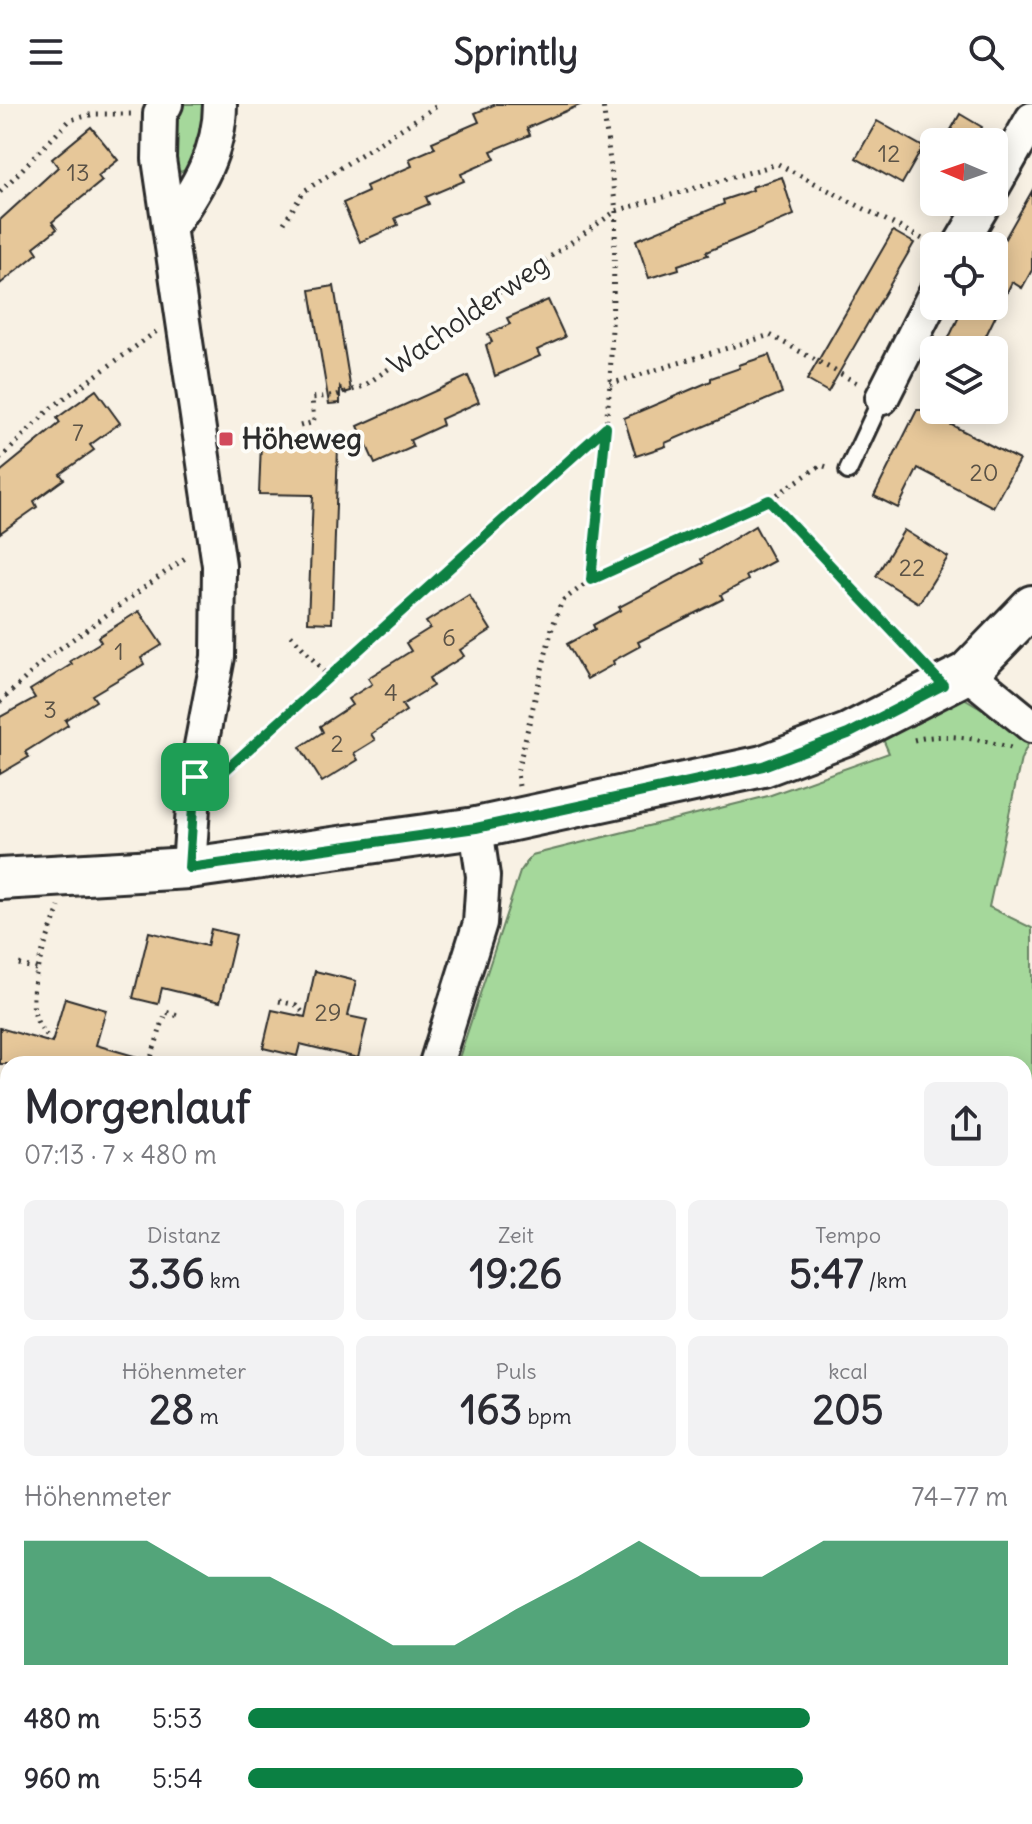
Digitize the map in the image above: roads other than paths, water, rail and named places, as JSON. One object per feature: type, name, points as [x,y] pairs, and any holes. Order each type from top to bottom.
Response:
[{"type":"street","points":[[171,226],[201,184],[220,122],[220,104]]},
{"type":"street","points":[[163,109],[159,159],[219,565],[218,657],[195,777],[189,868]]},
{"type":"street","points":[[1008,161],[1032,119]]},
{"type":"street","points":[[882,398],[921,320]]},
{"type":"street","points":[[0,879],[189,868],[476,828],[763,766],[848,734],[955,679],[1032,606]]},
{"type":"street","points":[[955,679],[1030,725]]},
{"type":"street","points":[[438,1056],[480,923],[483,876],[476,828]]},
{"type":"lane","points":[[848,471],[882,398]]},
{"type":"place","name":"Höheweg","points":[[226,439]]}]
